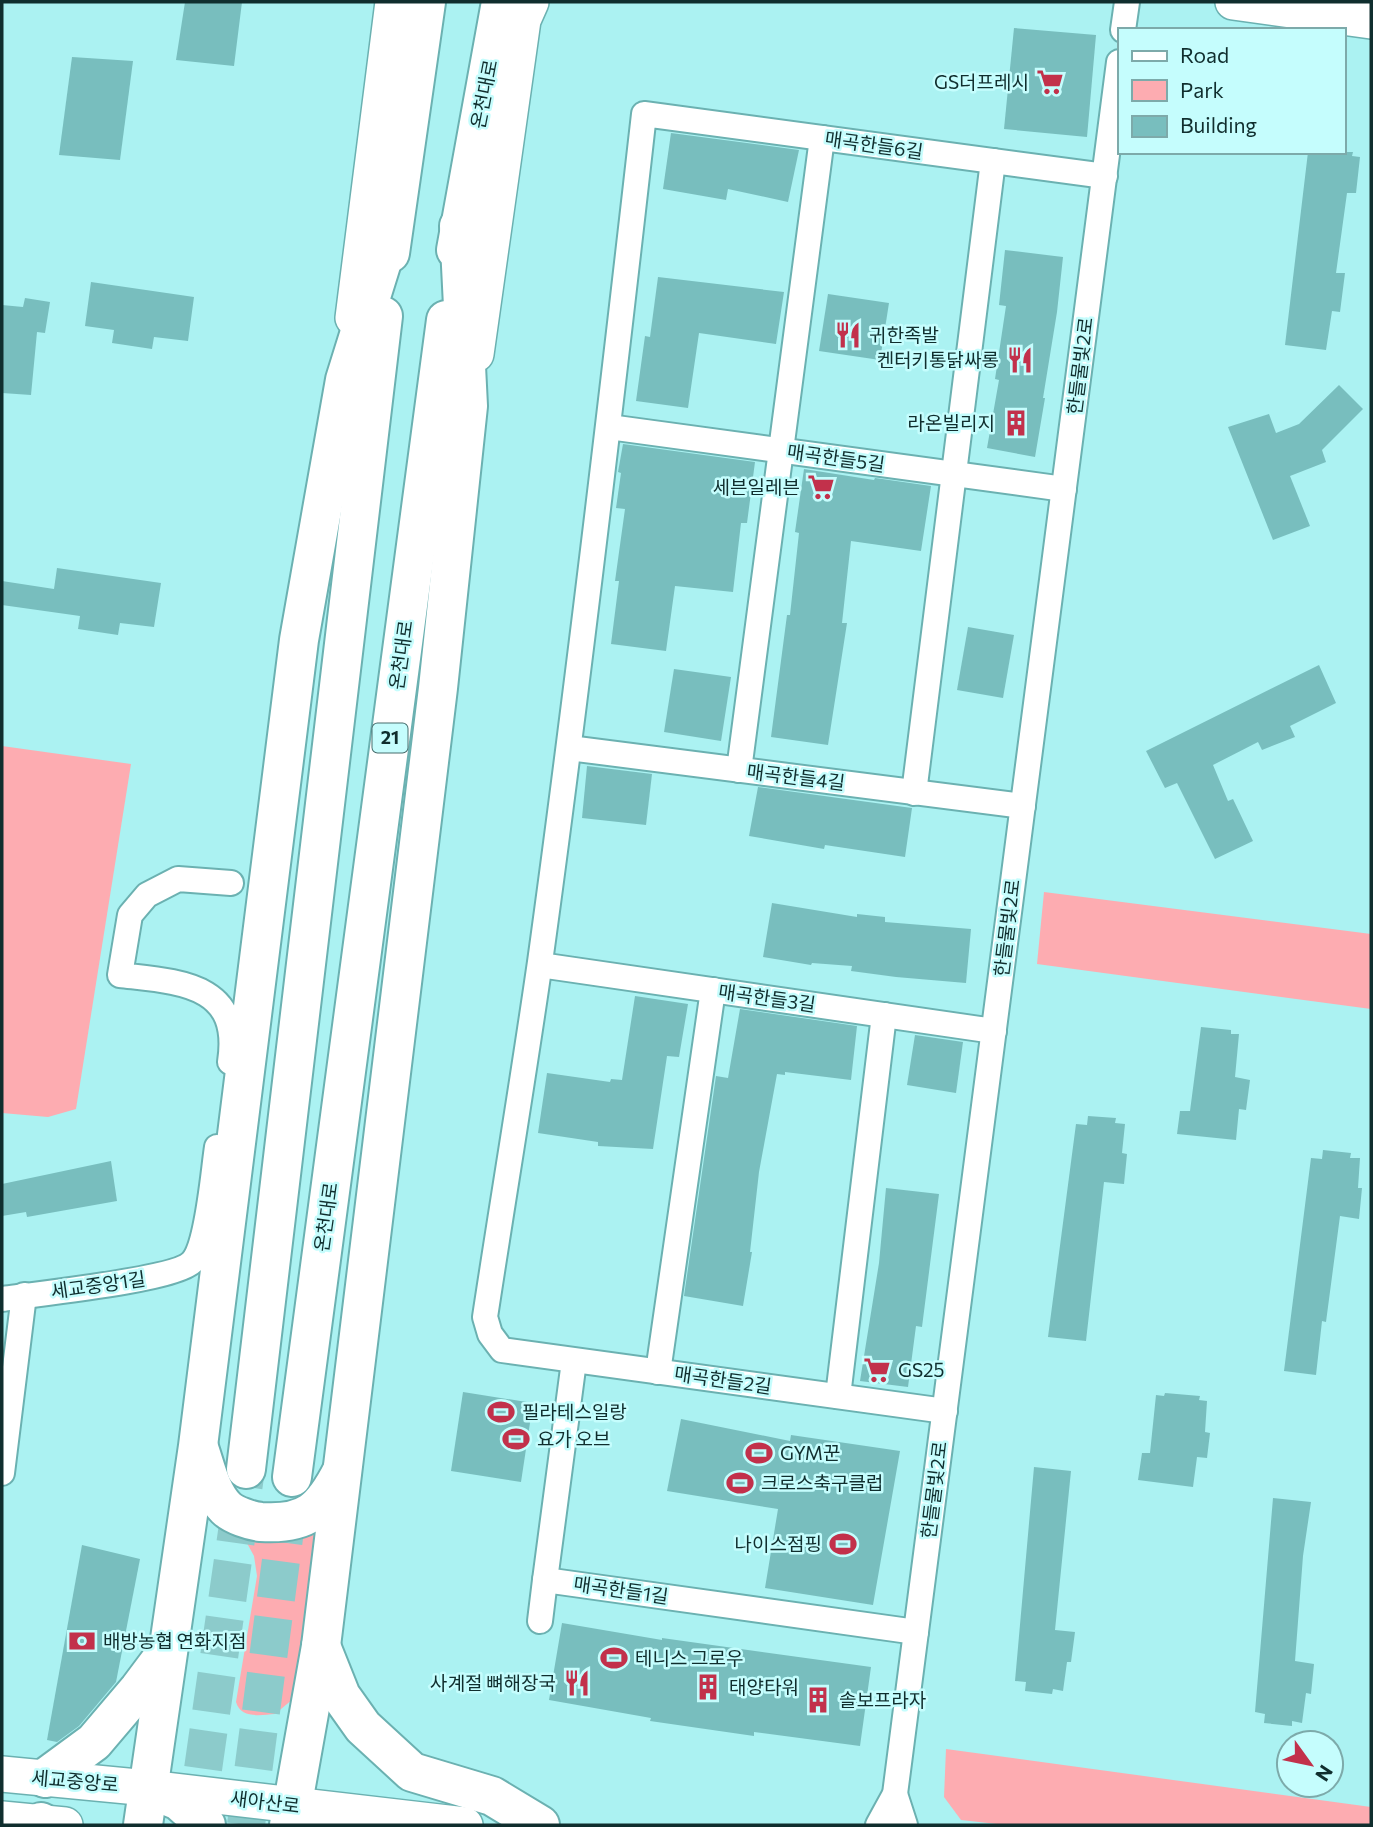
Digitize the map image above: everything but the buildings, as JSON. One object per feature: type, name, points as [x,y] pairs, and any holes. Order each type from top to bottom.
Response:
[{"type":"highway","points":[[246,1469],[393,226],[426,2]]},
{"type":"highway","name":"온천대로","points":[[292,1477],[459,226],[501,2]]},
{"type":"highway","points":[[143,1825],[198,1446],[299,640],[345,380],[393,226]]},
{"type":"highway","points":[[290,1815],[321,1646],[436,701],[468,406],[459,226]]},
{"type":"highway","points":[[198,1446],[213,1490],[227,1509],[255,1522],[284,1524],[303,1518],[318,1507],[332,1491],[343,1468]]},
{"type":"highway","points":[[321,1646],[341,1696],[363,1727],[412,1772],[492,1796],[540,1825]]},
{"type":"highway","points":[[45,1778],[94,1742],[139,1689],[169,1648]]},
{"type":"highway","points":[[148,1788],[179,1801],[206,1825]]},
{"type":"street","points":[[345,380],[393,2]]},
{"type":"street","points":[[468,406],[523,20],[531,2]]},
{"type":"street","points":[[1123,28],[1127,2]]},
{"type":"street","points":[[1233,2],[1371,21]]},
{"type":"street","name":"한들물빛2로","points":[[895,1794],[1118,69]]},
{"type":"street","name":"매곡한들6길","points":[[609,427],[643,114],[1105,176]]},
{"type":"street","points":[[739,770],[822,138]]},
{"type":"street","points":[[914,793],[993,161]]},
{"type":"street","points":[[540,965],[609,427]]},
{"type":"street","name":"매곡한들5길","points":[[609,427],[1064,489]]},
{"type":"street","name":"매곡한들4길","points":[[569,748],[1023,806]]},
{"type":"street","points":[[231,883],[247,879],[263,869],[272,855]]},
{"type":"street","name":"세교중앙1길","points":[[13,1297],[165,1275],[191,1263],[202,1245],[233,1041],[225,1011],[203,991],[177,982],[120,975],[130,915],[147,895],[178,879],[231,883]]},
{"type":"street","points":[[231,883],[245,890],[258,902],[265,915]]},
{"type":"street","name":"매곡한들3길","points":[[540,965],[994,1031]]},
{"type":"street","name":"매곡한들2길","points":[[540,965],[485,1317],[490,1334],[502,1350],[945,1410]]},
{"type":"street","points":[[658,1371],[713,990]]},
{"type":"street","points":[[838,1396],[884,1015]]},
{"type":"street","points":[[2,1473],[13,1297]]},
{"type":"street","name":"매곡한들1길","points":[[574,1361],[545,1580],[916,1632]]},
{"type":"street","points":[[540,1621],[545,1580]]},
{"type":"street","name":"세교중앙로","points":[[2,1774],[148,1788]]},
{"type":"street","name":"새아산로","points":[[148,1788],[290,1815],[465,1825]]},
{"type":"street","points":[[878,1825],[895,1794]]},
{"type":"street","points":[[895,1794],[905,1825]]},
{"type":"street","points":[[2,1819],[51,1824]]},
{"type":"green space","points":[[2,746],[131,764],[76,1109],[48,1117],[2,1113]]},
{"type":"green space","points":[[1044,892],[1371,934],[1371,1009],[1037,964]]},
{"type":"green space","points":[[323,1523],[293,1699],[275,1714],[247,1714],[236,1702],[257,1576],[254,1556],[242,1534]]},
{"type":"green space","points":[[946,1749],[1275,1794],[1275,1799],[1312,1799],[1371,1807],[1371,1825],[1006,1825],[961,1820],[944,1797]]},
{"type":"tunnel","points":[[195,1825],[246,1469]]},
{"type":"tunnel","points":[[246,1825],[292,1477]]},
{"type":"place","name":"GS더프레시","points":[[1050,82]]},
{"type":"place","name":"귀한족발","points":[[848,335]]},
{"type":"place","name":"켄터키통닭싸롱","points":[[1020,360]]},
{"type":"place","name":"라온빌리지","points":[[1016,423]]},
{"type":"place","name":"세븐일레븐","points":[[821,487]]},
{"type":"place","name":"GS25","points":[[877,1370]]},
{"type":"place","name":"필라테스일랑","points":[[501,1412]]},
{"type":"place","name":"요가 오브","points":[[516,1439]]},
{"type":"place","name":"GYM꾼","points":[[759,1453]]},
{"type":"place","name":"크로스축구클럽","points":[[740,1483]]},
{"type":"place","name":"나이스점핑","points":[[843,1544]]},
{"type":"place","name":"배방농협 연화지점","points":[[82,1641]]},
{"type":"place","name":"테니스 그로우","points":[[614,1658]]},
{"type":"place","name":"사계절 뼈해장국","points":[[577,1683]]},
{"type":"place","name":"태양타워","points":[[708,1687]]},
{"type":"place","name":"솔보프라자","points":[[818,1700]]}]
